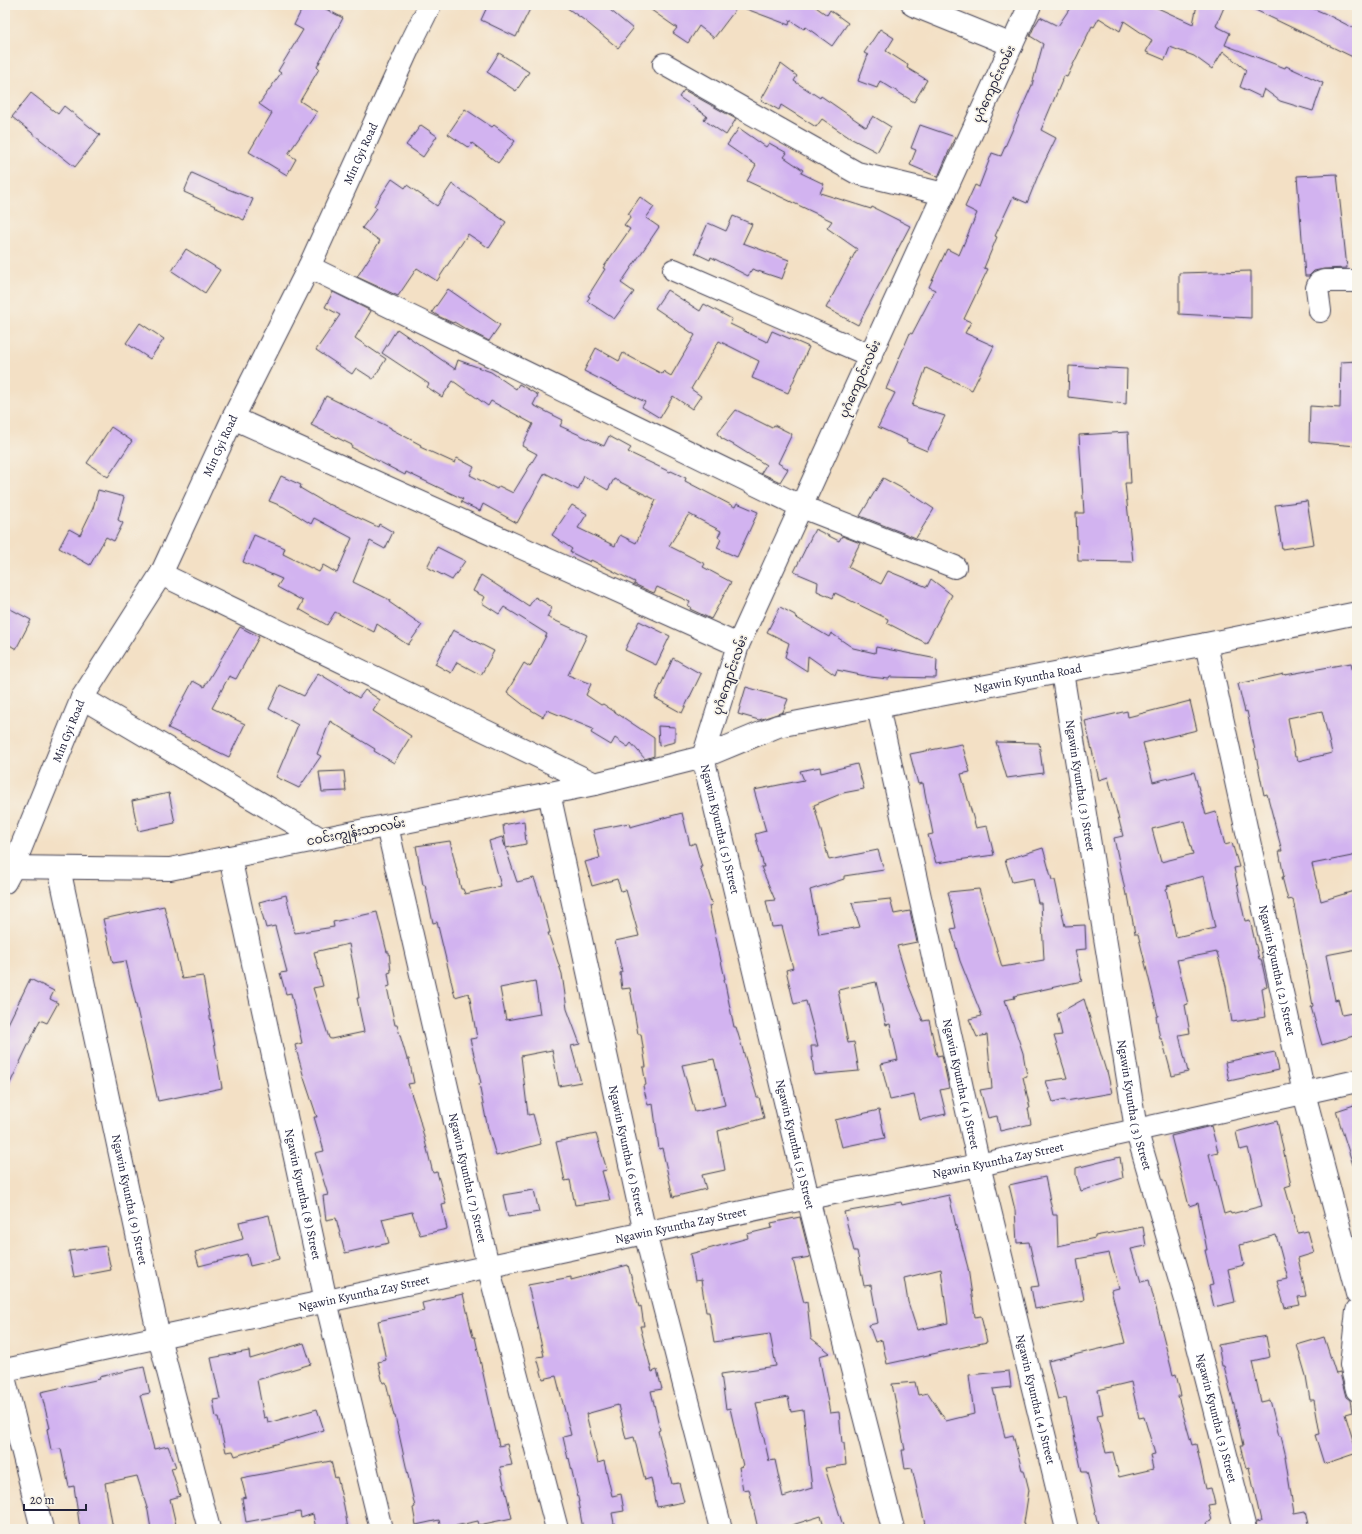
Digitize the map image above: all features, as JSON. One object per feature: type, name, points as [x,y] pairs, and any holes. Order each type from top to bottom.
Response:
[{"type":"street","name":"Min Gyi Road","points":[[8,872],[82,698],[161,574],[233,418],[309,267],[409,47],[430,5]]},
{"type":"street","points":[[912,5],[1012,46]]},
{"type":"street","name":"ပုဂံကျောင်းလမ်း","points":[[703,757],[738,645],[802,508],[1030,5]]},
{"type":"street","points":[[664,64],[857,173],[944,194]]},
{"type":"street","points":[[309,267],[802,508],[955,567]]},
{"type":"street","points":[[674,270],[870,356]]},
{"type":"street","points":[[1320,311],[1317,288],[1319,282],[1357,281]]},
{"type":"street","points":[[233,418],[738,645]]},
{"type":"street","points":[[161,574],[595,784]]},
{"type":"street","name":"Ngawin Kyuntha Road","points":[[703,757],[778,726],[1206,644],[1357,613]]},
{"type":"street","name":"Ngawin Kyuntha ( 2 ) Street","points":[[1206,644],[1304,1093],[1357,1294]]},
{"type":"street","name":"Ngawin Kyuntha ( 3 ) Street","points":[[1062,672],[1136,1129],[1188,1307],[1245,1529]]},
{"type":"street","points":[[82,698],[321,839]]},
{"type":"street","name":"Ngawin Kyuntha ( 4 ) Street","points":[[878,707],[979,1165],[1067,1529]]},
{"type":"street","name":"ငဝင်းကျွန်းသာလမ်း","points":[[8,872],[59,868],[170,869],[595,784],[703,757]]},
{"type":"street","name":"Ngawin Kyuntha ( 5 ) Street","points":[[703,757],[808,1198],[893,1529]]},
{"type":"street","name":"Ngawin Kyuntha ( 6 ) Street","points":[[549,793],[645,1233],[721,1529]]},
{"type":"street","name":"Ngawin Kyuntha ( 7 ) Street","points":[[387,826],[488,1266],[556,1529]]},
{"type":"street","name":"Ngawin Kyuntha ( 8 ) Street","points":[[230,857],[326,1301],[381,1529]]},
{"type":"street","name":"Ngawin Kyuntha ( 9 ) Street","points":[[59,868],[159,1337],[209,1529]]},
{"type":"street","name":"Ngawin Kyuntha Zay Street","points":[[5,1370],[808,1198],[979,1165],[1357,1081]]},
{"type":"street","points":[[1357,1311],[1351,1364],[1357,1390]]},
{"type":"street","points":[[5,1381],[42,1529]]},
{"type":"building","points":[[304,5],[318,5],[343,18],[317,67],[319,69],[300,101],[317,112],[288,154],[296,159],[287,175],[249,152],[272,113],[259,104],[281,73],[278,71],[303,30],[294,25]]},
{"type":"building","points":[[488,5],[532,5],[516,37],[481,20]]},
{"type":"building","points":[[563,5],[604,5],[633,29],[618,48]]},
{"type":"building","points":[[644,5],[739,5],[714,38],[699,26],[688,43],[673,33],[677,28]]},
{"type":"building","points":[[741,5],[813,5],[827,15],[830,10],[848,23],[832,46],[806,27],[804,29],[790,20],[789,25],[741,7]]},
{"type":"building","points":[[1072,5],[1151,5],[1193,24],[1197,5],[1225,5],[1216,26],[1230,33],[1225,45],[1285,68],[1286,66],[1323,83],[1313,111],[1280,101],[1264,89],[1261,97],[1240,87],[1246,70],[1223,51],[1212,69],[1194,56],[1170,47],[1165,60],[1146,52],[1152,40],[1124,21],[1120,31],[1099,18],[1094,27],[1092,26],[1067,77],[1064,76],[1041,130],[1056,138],[1039,173],[1027,203],[1013,197],[995,236],[997,237],[984,268],[988,269],[964,319],[971,322],[965,333],[994,346],[972,390],[926,368],[912,406],[945,416],[927,451],[878,427],[895,393],[886,389],[910,333],[912,334],[935,290],[929,287],[947,249],[959,255],[977,213],[965,207],[975,185],[979,187],[992,153],[1001,156],[1032,85],[1043,44],[1030,36],[1034,27],[1040,17],[1058,26]]},
{"type":"building","points":[[1245,5],[1305,5],[1324,13],[1357,30],[1357,59]]},
{"type":"building","points":[[880,29],[894,38],[886,51],[908,65],[907,68],[927,80],[914,102],[880,81],[877,88],[858,81],[868,55],[864,53]]},
{"type":"building","points":[[499,53],[529,72],[516,91],[487,72]]},
{"type":"building","points":[[781,64],[797,76],[794,81],[820,98],[821,96],[866,127],[873,116],[891,127],[877,152],[850,138],[822,119],[816,127],[781,105],[779,110],[761,100]]},
{"type":"building","points":[[684,90],[736,119],[726,135],[704,120],[707,116],[679,97]]},
{"type":"building","points":[[31,93],[58,114],[64,106],[100,135],[75,167],[12,117]]},
{"type":"building","points":[[465,109],[492,127],[494,125],[515,141],[498,163],[472,143],[469,148],[448,134]]},
{"type":"building","points":[[421,125],[437,136],[423,157],[406,145]]},
{"type":"building","points":[[920,125],[955,137],[938,177],[910,165],[916,150],[911,148]]},
{"type":"building","points":[[739,128],[766,147],[769,143],[787,153],[784,157],[803,170],[801,173],[824,184],[820,193],[871,209],[872,207],[910,226],[858,325],[826,308],[857,249],[827,228],[832,221],[747,181],[756,165],[727,145]]},
{"type":"building","points":[[192,173],[253,199],[244,220],[184,192]]},
{"type":"building","points":[[1337,174],[1347,268],[1324,269],[1314,271],[1309,276],[1305,276],[1297,176]]},
{"type":"building","points":[[392,179],[405,188],[407,185],[437,206],[452,184],[506,222],[489,248],[468,234],[437,281],[417,268],[398,296],[357,277],[380,241],[362,228],[377,208],[374,206]]},
{"type":"building","points":[[640,197],[654,207],[646,218],[659,227],[621,283],[634,292],[614,319],[587,301],[590,297],[588,296],[605,269],[603,268],[630,229],[624,225],[631,216],[628,214]]},
{"type":"building","points":[[733,216],[752,224],[743,243],[789,260],[782,279],[752,269],[748,276],[711,257],[710,260],[695,253],[708,223],[726,231]]},
{"type":"building","points":[[186,249],[220,270],[205,293],[172,271]]},
{"type":"building","points":[[1251,271],[1251,318],[1179,314],[1179,273]]},
{"type":"building","points":[[448,289],[500,325],[489,341],[432,312]]},
{"type":"building","points":[[667,290],[700,311],[704,304],[732,319],[730,324],[767,342],[772,331],[809,347],[788,393],[752,378],[759,361],[719,341],[691,389],[701,396],[692,409],[673,396],[660,418],[642,407],[645,402],[584,371],[596,348],[619,361],[623,353],[662,374],[663,371],[671,376],[695,335],[655,308]]},
{"type":"building","points":[[333,292],[371,311],[355,338],[386,359],[373,379],[356,368],[352,374],[316,350],[340,315],[325,307]]},
{"type":"building","points":[[140,323],[164,339],[150,359],[126,343]]},
{"type":"building","points":[[397,329],[455,369],[458,360],[491,372],[516,389],[519,384],[538,395],[533,405],[563,420],[560,426],[604,446],[609,436],[631,448],[628,452],[686,478],[685,481],[735,507],[737,503],[758,512],[737,557],[717,548],[721,539],[718,537],[721,531],[689,514],[669,546],[705,564],[703,567],[731,582],[711,619],[690,609],[691,607],[688,606],[690,602],[657,587],[654,593],[649,591],[634,584],[635,582],[591,560],[590,562],[570,552],[572,549],[552,535],[572,505],[587,514],[578,528],[615,546],[620,535],[636,543],[656,500],[614,479],[608,490],[584,476],[578,490],[545,473],[517,523],[483,504],[480,511],[461,502],[463,499],[406,472],[405,475],[351,447],[352,445],[311,425],[326,396],[391,428],[421,445],[420,447],[455,463],[457,458],[474,467],[470,475],[497,489],[499,486],[513,493],[537,454],[522,446],[533,424],[491,401],[488,406],[453,381],[442,397],[427,387],[429,384],[382,353]]},
{"type":"building","points":[[1357,361],[1357,446],[1309,442],[1310,406],[1340,408],[1341,362]]},
{"type":"building","points":[[1069,366],[1127,369],[1126,404],[1068,397]]},
{"type":"building","points":[[736,410],[772,428],[774,425],[792,434],[778,463],[788,469],[780,482],[761,473],[766,465],[721,438],[717,434]]},
{"type":"building","points":[[111,427],[132,441],[108,477],[87,463]]},
{"type":"building","points":[[1128,432],[1131,483],[1125,483],[1133,562],[1078,561],[1076,513],[1084,513],[1079,435]]},
{"type":"building","points":[[281,476],[301,485],[300,488],[329,505],[378,527],[379,524],[393,532],[385,549],[370,541],[353,582],[390,600],[389,602],[422,625],[408,645],[377,624],[374,632],[335,612],[327,625],[299,609],[303,601],[277,587],[282,579],[243,562],[254,535],[285,548],[283,554],[319,572],[323,565],[337,573],[352,538],[314,518],[311,524],[284,507],[269,501]]},
{"type":"building","points":[[883,478],[907,491],[934,509],[916,538],[860,516]]},
{"type":"building","points":[[98,490],[124,497],[118,520],[123,523],[114,541],[106,537],[90,565],[59,548],[69,529],[80,535],[93,508]]},
{"type":"building","points":[[1307,501],[1314,544],[1282,549],[1275,505]]},
{"type":"building","points":[[815,529],[839,541],[842,536],[860,543],[848,567],[881,584],[888,571],[927,587],[931,579],[952,595],[926,643],[887,623],[888,619],[835,593],[833,598],[817,591],[818,582],[794,572]]},
{"type":"building","points":[[437,547],[465,561],[452,580],[427,567]]},
{"type":"building","points":[[481,575],[529,606],[535,597],[552,607],[547,617],[587,635],[568,675],[591,684],[586,695],[601,705],[603,704],[654,738],[654,756],[645,759],[631,743],[628,747],[615,738],[611,745],[591,733],[593,729],[547,710],[543,717],[526,707],[507,692],[524,663],[530,667],[547,634],[504,607],[499,614],[482,603],[485,597],[473,591]]},
{"type":"building","points":[[5,606],[31,620],[16,649],[5,642]]},
{"type":"building","points":[[780,607],[829,637],[831,633],[853,648],[875,653],[876,647],[937,659],[936,678],[890,677],[889,679],[870,677],[837,670],[835,675],[808,656],[807,671],[785,657],[789,643],[767,632]]},
{"type":"building","points":[[639,621],[670,636],[656,665],[625,650]]},
{"type":"building","points":[[240,627],[259,637],[236,679],[229,676],[212,708],[245,724],[229,757],[168,728],[193,681],[204,687]]},
{"type":"building","points":[[453,630],[494,651],[481,675],[457,662],[451,673],[435,664]]},
{"type":"building","points":[[673,658],[701,674],[682,713],[655,698]]},
{"type":"building","points":[[1351,663],[1357,694],[1357,855],[1312,864],[1321,901],[1357,890],[1357,949],[1326,955],[1335,1000],[1338,999],[1342,1015],[1352,1013],[1357,1035],[1322,1045],[1311,1007],[1313,1006],[1293,899],[1288,900],[1282,877],[1284,877],[1279,851],[1282,851],[1267,794],[1264,795],[1247,711],[1245,712],[1238,684]],"holes":[[[1322,711],[1332,753],[1298,761],[1297,757],[1295,757],[1288,718]]]},
{"type":"building","points":[[318,673],[359,698],[365,690],[380,700],[373,711],[411,736],[394,763],[374,751],[375,749],[330,721],[317,754],[321,756],[299,788],[276,777],[298,725],[269,709],[280,685],[304,696]]},
{"type":"building","points":[[746,687],[788,699],[783,712],[759,720],[738,714]]},
{"type":"building","points":[[1190,701],[1197,730],[1143,743],[1153,782],[1194,772],[1206,815],[1216,812],[1225,845],[1232,843],[1239,867],[1234,868],[1245,921],[1250,920],[1267,986],[1262,988],[1266,1017],[1232,1022],[1226,986],[1217,952],[1177,960],[1188,1004],[1185,1005],[1190,1033],[1179,1035],[1188,1072],[1172,1076],[1162,1039],[1160,1039],[1156,1016],[1158,1016],[1138,934],[1135,934],[1128,895],[1126,895],[1114,838],[1123,836],[1108,777],[1099,780],[1085,721],[1127,711],[1128,717]],"holes":[[[1184,821],[1193,854],[1161,862],[1152,829]],[[1204,876],[1215,928],[1176,937],[1166,889],[1168,888],[1167,886]]]},
{"type":"building","points":[[658,726],[675,727],[675,742],[659,746]]},
{"type":"building","points":[[996,742],[1039,743],[1043,773],[1007,778]]},
{"type":"building","points":[[962,744],[970,772],[961,774],[976,828],[987,826],[994,855],[936,863],[928,835],[933,834],[923,783],[918,784],[910,754]]},
{"type":"building","points":[[857,764],[864,789],[843,793],[814,805],[829,860],[878,850],[884,870],[844,876],[844,879],[810,890],[819,934],[860,927],[852,903],[890,899],[894,914],[910,911],[917,942],[897,946],[909,986],[923,1021],[929,1020],[937,1056],[942,1055],[949,1088],[940,1090],[946,1114],[920,1120],[914,1095],[890,1100],[881,1064],[898,1060],[890,1024],[886,1025],[876,982],[838,990],[848,1043],[854,1042],[859,1071],[814,1075],[811,1046],[818,1046],[806,1001],[794,1004],[786,970],[793,968],[782,926],[772,927],[766,901],[775,900],[761,867],[764,867],[755,834],[766,831],[754,790],[804,780],[800,771],[820,767],[821,773]]},
{"type":"building","points":[[344,771],[346,791],[322,792],[319,772]]},
{"type":"building","points":[[169,793],[175,823],[138,831],[132,801]]},
{"type":"building","points":[[682,813],[690,845],[695,843],[702,867],[700,867],[712,905],[709,906],[734,1027],[736,1027],[757,1097],[759,1097],[764,1118],[718,1131],[725,1170],[702,1175],[706,1189],[673,1197],[662,1148],[659,1149],[653,1104],[648,1105],[643,1086],[646,1085],[643,1067],[646,1067],[641,1034],[638,1034],[630,988],[622,989],[620,973],[622,972],[615,941],[639,936],[626,890],[621,891],[617,879],[592,886],[585,862],[600,858],[593,830],[629,823],[630,827]],"holes":[[[714,1059],[725,1105],[695,1112],[682,1065]]]},
{"type":"building","points":[[524,821],[526,844],[506,848],[503,825]]},
{"type":"building","points":[[502,837],[517,882],[534,878],[550,933],[548,933],[562,974],[567,1009],[580,1044],[571,1046],[581,1082],[559,1086],[552,1050],[521,1056],[528,1115],[533,1114],[541,1144],[496,1156],[488,1129],[479,1084],[481,1083],[470,1039],[477,1038],[469,993],[455,997],[437,922],[433,923],[425,885],[423,885],[416,846],[450,841],[461,889],[463,889],[465,894],[501,886],[489,841]],"holes":[[[535,981],[540,1014],[506,1020],[500,988]]]},
{"type":"building","points":[[1043,848],[1052,880],[1055,880],[1065,926],[1085,925],[1086,949],[1075,950],[1082,981],[1014,996],[1015,998],[1005,1000],[1023,1053],[1027,1076],[1023,1077],[1030,1108],[1028,1108],[1031,1124],[1000,1131],[997,1116],[988,1118],[980,1090],[992,1088],[987,1035],[977,1037],[969,1019],[982,1016],[960,961],[951,929],[956,928],[948,892],[979,889],[1002,967],[1044,960],[1041,903],[1038,903],[1033,878],[1012,882],[1005,860]]},
{"type":"building","points":[[286,895],[295,933],[334,927],[333,922],[377,912],[387,952],[389,952],[391,972],[388,973],[390,986],[387,987],[395,1025],[397,1025],[407,1059],[409,1059],[414,1083],[408,1084],[419,1117],[433,1173],[437,1172],[446,1204],[442,1205],[447,1229],[420,1235],[412,1212],[382,1219],[389,1243],[345,1253],[336,1218],[326,1220],[323,1196],[328,1195],[315,1153],[324,1151],[314,1117],[317,1117],[295,1045],[302,1043],[291,993],[286,994],[280,973],[287,972],[275,926],[266,928],[259,902]],"holes":[[[349,944],[359,998],[357,998],[364,1032],[331,1039],[329,1038],[313,988],[323,986],[314,952]]]},
{"type":"building","points":[[164,906],[182,979],[203,976],[222,1088],[158,1101],[126,961],[113,963],[103,919]]},
{"type":"building","points":[[30,979],[54,991],[50,999],[58,1003],[47,1023],[40,1020],[5,1094],[5,1030]]},
{"type":"building","points":[[1084,999],[1107,1071],[1112,1093],[1053,1102],[1046,1081],[1067,1078],[1054,1036],[1062,1035],[1057,1014]]},
{"type":"building","points":[[1275,1052],[1279,1070],[1229,1081],[1225,1062]]},
{"type":"building","points":[[1357,1104],[1357,1165],[1353,1165],[1336,1111]]},
{"type":"building","points":[[879,1110],[885,1138],[842,1147],[835,1120]]},
{"type":"building","points":[[1277,1121],[1291,1185],[1285,1187],[1298,1233],[1308,1231],[1314,1253],[1298,1258],[1306,1296],[1298,1297],[1300,1305],[1285,1308],[1277,1281],[1288,1279],[1276,1235],[1240,1245],[1244,1265],[1228,1269],[1235,1302],[1214,1307],[1209,1286],[1213,1285],[1205,1250],[1207,1250],[1198,1203],[1189,1206],[1171,1136],[1211,1126],[1218,1152],[1209,1154],[1224,1214],[1230,1212],[1231,1214],[1262,1206],[1248,1148],[1240,1150],[1236,1132]]},
{"type":"building","points":[[596,1134],[607,1170],[602,1171],[610,1200],[575,1205],[570,1180],[565,1181],[556,1142]]},
{"type":"building","points":[[1120,1157],[1123,1178],[1081,1191],[1076,1175],[1076,1168]]},
{"type":"building","points":[[1045,1177],[1053,1215],[1057,1215],[1058,1246],[1095,1238],[1095,1236],[1143,1227],[1146,1246],[1131,1249],[1141,1282],[1149,1280],[1173,1375],[1176,1374],[1181,1396],[1178,1396],[1192,1445],[1196,1444],[1206,1489],[1211,1488],[1215,1504],[1208,1505],[1212,1521],[1207,1523],[1209,1529],[1099,1529],[1087,1472],[1082,1472],[1066,1398],[1058,1400],[1048,1361],[1125,1343],[1111,1290],[1119,1288],[1109,1253],[1077,1259],[1084,1300],[1035,1309],[1031,1287],[1039,1286],[1029,1242],[1017,1243],[1015,1210],[1009,1185]],"holes":[[[1131,1382],[1139,1418],[1144,1417],[1155,1454],[1150,1455],[1153,1469],[1119,1477],[1113,1452],[1106,1453],[1097,1415],[1103,1414],[1098,1390]]]},
{"type":"building","points":[[534,1190],[539,1212],[508,1217],[503,1195]]},
{"type":"building","points":[[949,1195],[957,1231],[958,1230],[968,1268],[975,1317],[981,1316],[987,1342],[887,1364],[882,1340],[875,1342],[869,1325],[878,1323],[871,1285],[864,1286],[857,1251],[854,1251],[844,1212],[901,1202],[902,1205]],"holes":[[[941,1269],[948,1323],[917,1330],[908,1302],[904,1278]]]},
{"type":"building","points":[[269,1215],[279,1259],[250,1266],[247,1254],[199,1266],[195,1252],[243,1239],[239,1222]]},
{"type":"building","points":[[800,1217],[810,1257],[793,1260],[804,1303],[807,1302],[811,1338],[830,1353],[819,1356],[830,1413],[839,1412],[846,1465],[825,1468],[844,1529],[825,1529],[821,1516],[789,1526],[790,1529],[758,1529],[749,1489],[743,1490],[739,1467],[743,1466],[730,1408],[726,1409],[721,1374],[776,1366],[770,1334],[714,1342],[709,1312],[706,1312],[701,1280],[695,1281],[690,1254],[748,1238],[747,1234],[772,1228],[771,1223]],"holes":[[[788,1397],[791,1412],[803,1410],[812,1488],[783,1497],[775,1460],[769,1461],[756,1403]]]},
{"type":"building","points":[[106,1246],[111,1270],[74,1277],[69,1251]]},
{"type":"building","points":[[628,1265],[639,1307],[641,1306],[644,1326],[640,1326],[652,1372],[657,1370],[662,1389],[651,1391],[660,1430],[658,1431],[672,1484],[679,1483],[684,1502],[657,1507],[651,1478],[645,1480],[634,1437],[626,1439],[618,1405],[586,1414],[598,1463],[604,1461],[612,1496],[621,1494],[624,1511],[612,1513],[615,1529],[583,1529],[579,1502],[563,1437],[571,1435],[556,1376],[543,1379],[537,1357],[544,1356],[528,1285],[571,1277],[571,1280]]},
{"type":"building","points":[[463,1294],[473,1337],[475,1337],[499,1446],[507,1444],[512,1465],[500,1467],[512,1518],[479,1525],[478,1521],[441,1529],[439,1520],[416,1525],[413,1508],[415,1507],[395,1416],[386,1382],[383,1383],[378,1362],[386,1360],[378,1321],[424,1311],[422,1303]]},
{"type":"building","points":[[1266,1336],[1270,1357],[1252,1361],[1261,1402],[1270,1400],[1286,1457],[1294,1513],[1305,1511],[1309,1529],[1257,1529],[1256,1522],[1261,1521],[1249,1467],[1246,1468],[1240,1446],[1243,1446],[1218,1345]]},
{"type":"building","points":[[1324,1337],[1336,1374],[1340,1373],[1346,1397],[1350,1400],[1352,1412],[1345,1414],[1357,1453],[1324,1464],[1315,1435],[1320,1434],[1314,1400],[1310,1400],[1306,1376],[1297,1345]]},
{"type":"building","points":[[304,1343],[311,1364],[257,1380],[264,1418],[267,1417],[268,1423],[317,1409],[324,1430],[235,1456],[233,1451],[226,1452],[218,1418],[216,1418],[213,1400],[220,1399],[211,1358],[249,1351],[250,1359]]},
{"type":"building","points":[[144,1367],[150,1393],[140,1395],[154,1449],[168,1446],[176,1467],[171,1468],[180,1496],[170,1499],[177,1529],[151,1529],[148,1511],[137,1476],[105,1483],[113,1529],[80,1529],[74,1486],[69,1487],[61,1449],[51,1450],[47,1429],[50,1428],[41,1392],[100,1379],[99,1377]]},
{"type":"building","points":[[1009,1371],[1011,1387],[993,1389],[1005,1437],[1013,1435],[1029,1490],[1023,1529],[926,1529],[912,1468],[905,1469],[902,1450],[905,1450],[892,1384],[915,1382],[918,1395],[928,1393],[946,1421],[974,1414],[969,1375]]},
{"type":"building","points":[[331,1461],[335,1478],[337,1477],[348,1529],[316,1529],[313,1514],[301,1518],[300,1512],[246,1522],[242,1498],[246,1497],[241,1478]]}]
